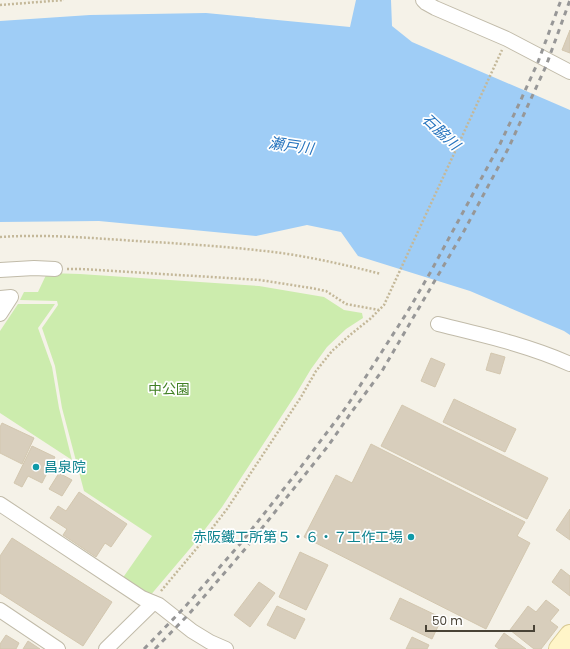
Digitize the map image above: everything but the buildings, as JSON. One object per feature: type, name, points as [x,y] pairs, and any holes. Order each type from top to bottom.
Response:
[{"type":"main road","points":[[559,649],[570,635]]},
{"type":"street","points":[[423,0],[435,8],[507,39],[570,72]]},
{"type":"street","points":[[0,270],[55,268]]},
{"type":"street","points":[[0,298],[11,297],[0,314]]},
{"type":"street","points":[[438,324],[503,340],[557,358],[570,364]]},
{"type":"street","points":[[2,509],[142,598],[159,605],[192,631],[210,642],[226,649]]},
{"type":"street","points":[[106,649],[153,603]]},
{"type":"street","points":[[0,610],[58,649]]},
{"type":"path","points":[[0,4],[64,0]]},
{"type":"path","points":[[153,603],[227,509],[301,397],[316,371],[332,351],[370,319],[384,304],[504,45]]},
{"type":"path","points":[[0,237],[29,235],[56,236],[197,244],[249,249],[289,254],[381,274]]},
{"type":"path","points":[[55,268],[260,280],[326,291],[346,304],[379,310]]},
{"type":"green space","name":"中公園","points":[[47,273],[259,286],[324,297],[344,310],[362,313],[363,318],[346,329],[327,347],[311,369],[222,507],[193,545],[149,597],[122,579],[152,536],[84,491],[62,408],[55,366],[42,328],[58,305],[57,301],[20,300],[24,292],[38,292]]},
{"type":"green space","points":[[18,304],[55,304],[38,328],[52,367],[59,408],[72,460],[0,413],[0,331]]},
{"type":"water","points":[[356,0],[391,0],[392,26],[412,42],[570,110],[570,335],[564,331],[470,291],[358,256],[341,232],[307,225],[256,236],[99,221],[0,222],[0,21],[90,15],[206,13],[350,27]]},
{"type":"railway","points":[[144,649],[183,609],[240,544],[347,406],[408,311],[500,144],[538,62],[561,0]]},
{"type":"railway","points":[[155,649],[189,614],[246,548],[328,446],[382,371],[464,231],[508,149],[546,66],[570,0]]},
{"type":"place","name":"昌泉院","points":[[36,467]]},
{"type":"place","name":"赤阪鐵工所第５・６・７工作工場","points":[[411,537]]},
{"type":"water label","name":"石脇川","points":[[441,132]]},
{"type":"water label","name":"瀬戸川","points":[[291,146]]}]
